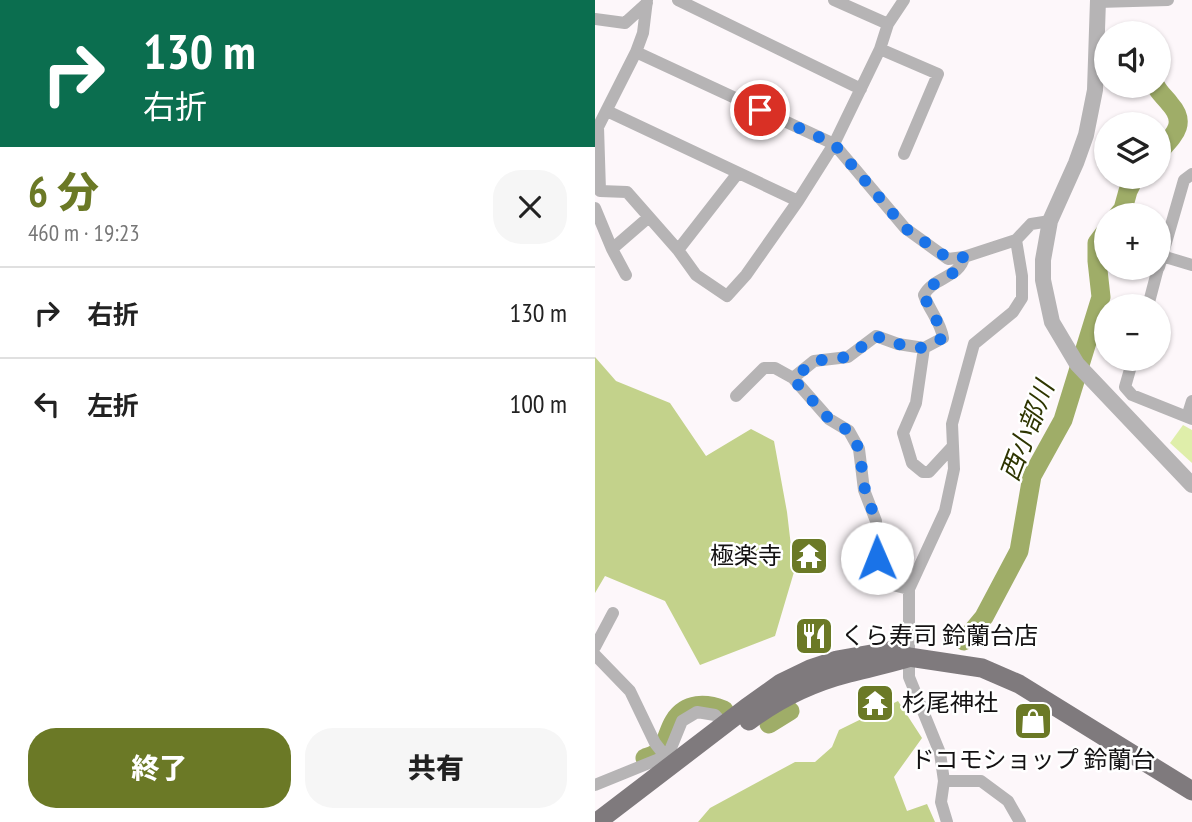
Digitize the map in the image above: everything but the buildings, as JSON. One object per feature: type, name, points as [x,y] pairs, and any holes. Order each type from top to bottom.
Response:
[{"type":"main road","points":[[597,822],[781,683],[837,660],[888,651],[909,657],[982,668],[1019,684],[1192,791]]},
{"type":"main road","points":[[619,822],[755,716],[789,696],[818,683],[909,657]]},
{"type":"street","points":[[678,0],[861,89]]},
{"type":"street","points":[[834,0],[888,24]]},
{"type":"street","points":[[647,2],[643,33],[637,49],[598,127],[600,191],[627,192],[678,250],[696,275],[727,296],[746,275],[834,144],[880,49],[888,24],[904,0]]},
{"type":"street","points":[[1168,0],[1098,1],[1095,90],[1086,135],[1050,221],[1043,260],[1043,280],[1052,322],[1077,364],[1192,485]]},
{"type":"street","points":[[625,23],[647,2]]},
{"type":"street","points":[[595,19],[625,23]]},
{"type":"street","points":[[625,23],[637,49],[834,144],[905,228],[949,259],[964,257],[1016,240],[1031,224],[1050,221]]},
{"type":"street","points":[[880,49],[938,74],[904,153]]},
{"type":"street","points":[[607,111],[798,201]]},
{"type":"street","points":[[678,250],[738,173]]},
{"type":"street","points":[[1171,223],[1184,180],[1192,174]]},
{"type":"street","points":[[595,208],[626,275]]},
{"type":"street","points":[[612,249],[649,217]]},
{"type":"street","points":[[947,822],[940,802],[944,781],[940,753],[909,677],[909,589],[944,511],[954,469],[952,424],[974,344],[1013,312],[1022,298],[1022,276],[1016,240]]},
{"type":"street","points":[[793,379],[814,361],[848,357],[876,336],[898,344],[923,348],[943,338],[942,330],[924,295],[928,287],[953,274],[963,265],[964,257]]},
{"type":"street","points":[[1171,264],[1192,265]]},
{"type":"street","points":[[923,348],[916,403],[903,433],[912,463],[923,472],[929,472],[953,446]]},
{"type":"street","points":[[736,396],[764,368],[775,368],[793,379],[829,419],[849,431],[859,449],[865,490],[876,521],[877,574],[884,583],[909,589]]},
{"type":"street","points":[[1130,371],[1125,387],[1132,395],[1190,418],[1192,401]]},
{"type":"street","points":[[1126,417],[1132,395]]},
{"type":"street","points":[[595,647],[613,613]]},
{"type":"street","points":[[595,655],[630,691],[655,743],[672,765]]},
{"type":"street","points":[[672,765],[671,748],[682,721],[697,712],[715,715],[724,725]]},
{"type":"street","points":[[595,785],[659,760],[672,765]]},
{"type":"street","points":[[944,781],[981,781],[1008,801],[1020,822]]},
{"type":"green space","points":[[595,357],[616,381],[670,403],[706,456],[751,429],[774,441],[787,512],[794,572],[775,636],[700,665],[665,601],[605,576],[595,593]]},
{"type":"green space","points":[[1183,425],[1192,430],[1192,463],[1170,443]]},
{"type":"green space","points":[[898,701],[922,738],[894,777],[907,811],[927,804],[935,822],[698,822],[710,808],[795,762],[815,762],[832,747],[839,730]]},
{"type":"waterway","name":"西小部川","points":[[1165,98],[1178,118],[1177,130],[1171,137]]},
{"type":"waterway","name":"西小部川","points":[[1125,203],[1129,189]]},
{"type":"waterway","name":"西小部川","points":[[964,641],[984,617],[1019,551],[1032,476],[1063,420],[1101,297],[1099,280]]},
{"type":"waterway","name":"西小部川","points":[[645,758],[662,747],[674,721],[684,710],[703,705],[724,710]]},
{"type":"waterway","name":"西小部川","points":[[769,724],[790,711]]},
{"type":"place","name":"極楽寺","points":[[809,556]]},
{"type":"place","name":"くら寿司 鈴蘭台店","points":[[814,636]]},
{"type":"place","name":"杉尾神社","points":[[875,703]]},
{"type":"place","name":"ドコモショップ 鈴蘭台","points":[[1033,721]]},
{"type":"route","points":[[760,110],[834,144],[905,228],[949,259],[964,257],[963,265],[953,274],[928,287],[924,295],[942,330],[943,338],[923,348],[898,344],[876,336],[848,357],[814,361],[793,379],[829,419],[849,431],[859,449],[865,490],[876,521],[877,558]]}]
